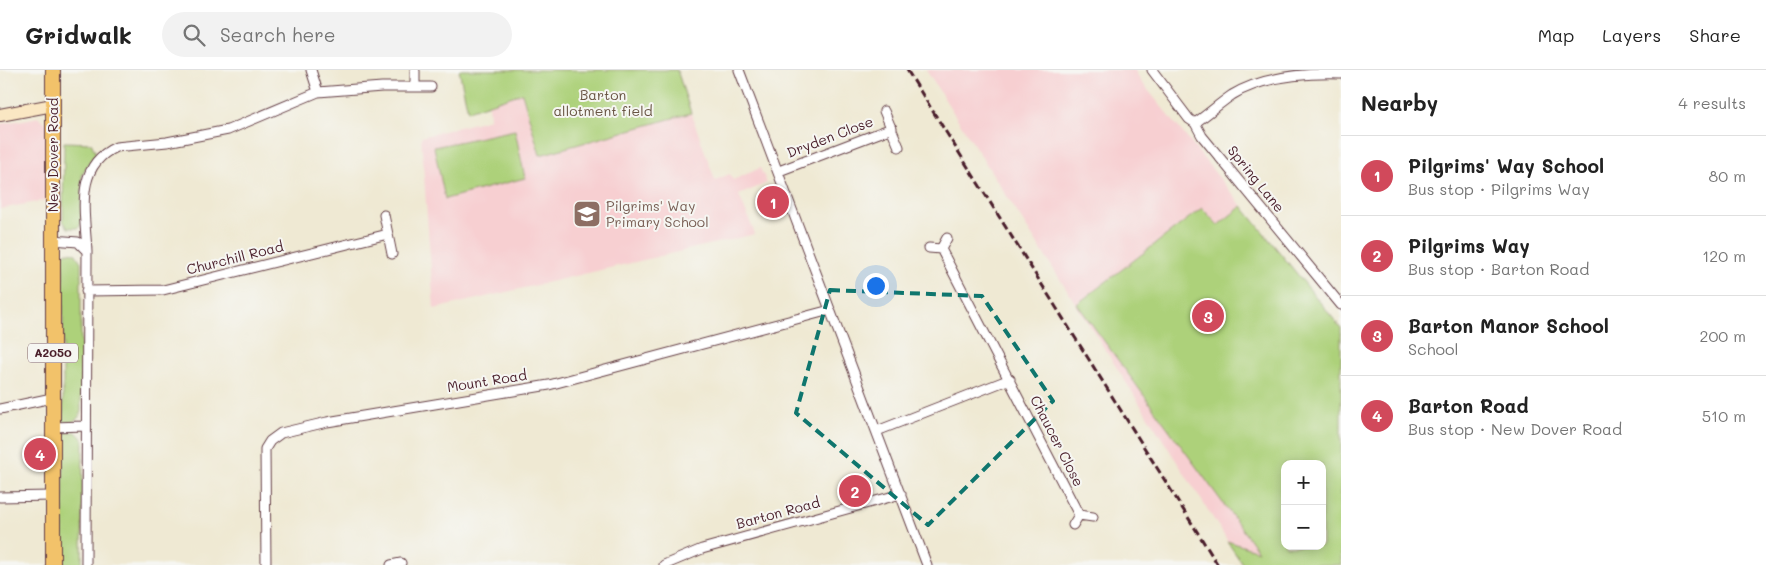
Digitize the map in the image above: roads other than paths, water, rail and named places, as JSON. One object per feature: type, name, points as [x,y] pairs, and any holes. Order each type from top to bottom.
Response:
[{"type":"main road","name":"New Dover Road","points":[[53,70],[53,565]]},
{"type":"main road","points":[[0,115],[53,105]]},
{"type":"street","points":[[311,70],[318,92]]},
{"type":"street","points":[[739,70],[779,171],[927,565]]},
{"type":"street","name":"Spring Lane","points":[[1152,70],[1202,136],[1341,305]]},
{"type":"street","points":[[414,71],[415,87]]},
{"type":"street","points":[[1194,123],[1233,95],[1261,82],[1290,77],[1341,74]]},
{"type":"street","points":[[86,565],[86,179],[95,162],[108,150],[116,147],[167,142],[228,130],[318,92],[382,87],[431,87]]},
{"type":"street","name":"Dryden Close","points":[[884,110],[899,147]]},
{"type":"street","name":"Dryden Close","points":[[779,171],[892,128]]},
{"type":"street","points":[[384,215],[392,254]]},
{"type":"street","points":[[78,242],[86,221]]},
{"type":"street","name":"Churchill Road","points":[[86,291],[163,290],[388,234]]},
{"type":"street","points":[[929,248],[942,249],[947,238]]},
{"type":"street","points":[[53,240],[78,242],[87,251]]},
{"type":"street","name":"Chaucer Close","points":[[942,249],[1079,515]]},
{"type":"street","name":"Mount Road","points":[[266,565],[265,450],[270,441],[282,433],[337,421],[549,385],[830,310]]},
{"type":"street","points":[[877,431],[1010,379]]},
{"type":"street","points":[[0,409],[52,398]]},
{"type":"street","points":[[52,428],[86,426]]},
{"type":"street","name":"Barton Road","points":[[664,565],[702,549],[901,494]]},
{"type":"street","points":[[0,497],[52,496]]},
{"type":"street","points":[[1073,525],[1079,515],[1093,517]]},
{"type":"street","points":[[391,565],[400,562]]},
{"type":"railway","points":[[907,70],[1218,565]]},
{"type":"place","name":"Pilgrims' Way School","points":[[773,202]]},
{"type":"place","name":"Pilgrims' Way Primary School","points":[[587,214]]},
{"type":"place","name":"Barton Manor School","points":[[1208,316]]},
{"type":"place","name":"Barton Road","points":[[40,454]]},
{"type":"place","name":"Pilgrims Way","points":[[855,491]]},
{"type":"park label","name":"Barton allotment field","points":[[603,103]]}]
